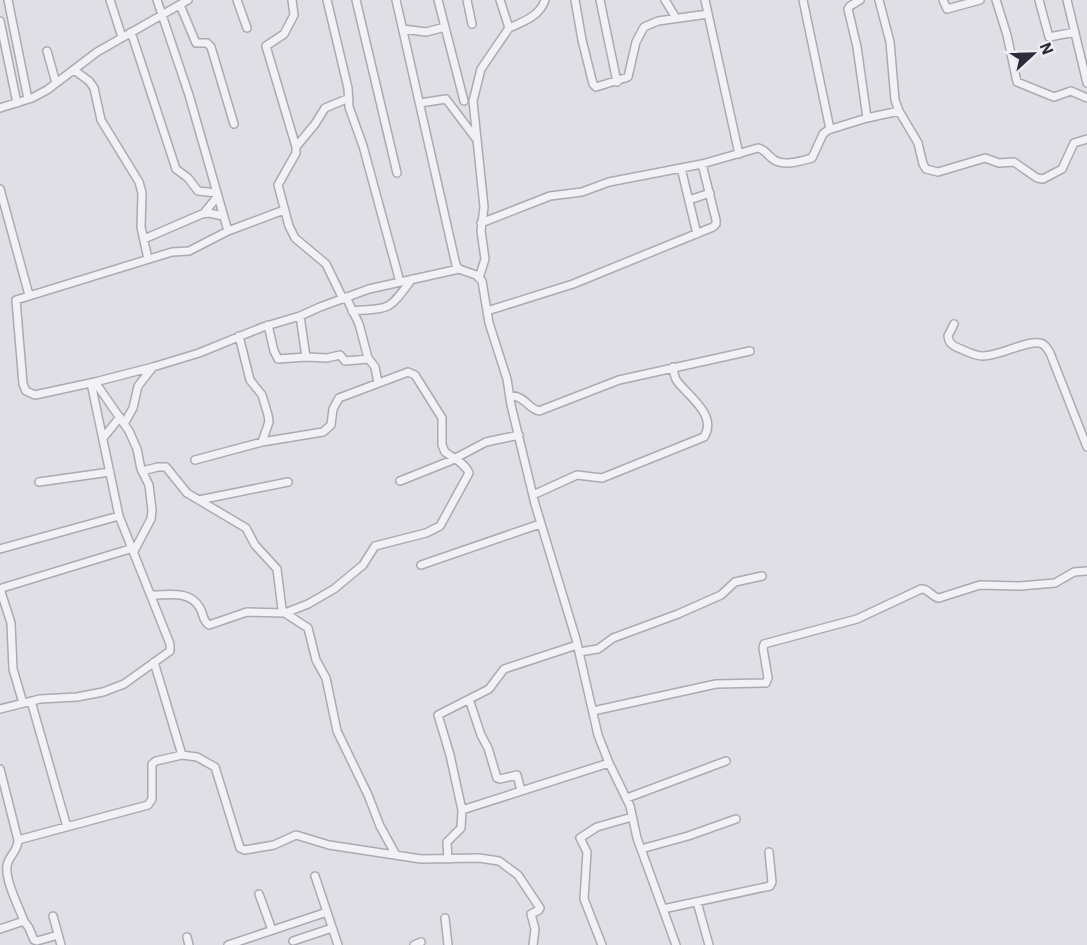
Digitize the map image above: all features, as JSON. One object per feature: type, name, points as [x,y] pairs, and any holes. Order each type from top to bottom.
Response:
[{"type":"street","points":[[8,0],[28,99]]},
{"type":"street","points":[[110,0],[122,37]]},
{"type":"street","points":[[157,0],[189,95],[228,231]]},
{"type":"street","points":[[0,108],[28,99],[56,83],[122,37],[176,4],[188,0]]},
{"type":"street","points":[[237,0],[247,28]]},
{"type":"street","points":[[292,0],[294,15],[284,34],[266,46],[296,147],[296,153],[279,182],[284,210],[293,234],[326,264],[352,310],[362,333],[369,359],[375,367],[378,383]]},
{"type":"street","points":[[327,0],[349,98],[349,107],[364,151],[400,282]]},
{"type":"street","points":[[356,0],[397,173]]},
{"type":"street","points":[[396,0],[459,269]]},
{"type":"street","points":[[438,0],[464,101]]},
{"type":"street","points":[[466,0],[472,24]]},
{"type":"street","points":[[500,0],[509,28]]},
{"type":"street","points":[[546,0],[532,17],[509,28],[481,69],[474,94],[473,110],[483,201],[480,231],[485,259],[479,278],[493,338],[507,380],[540,524],[578,649],[598,735],[627,798],[641,849],[676,945]]},
{"type":"street","points":[[575,0],[582,40],[594,85],[597,87],[627,79],[630,76],[636,42],[642,30],[652,23],[708,14]]},
{"type":"street","points":[[600,0],[617,82]]},
{"type":"street","points":[[665,0],[676,18]]},
{"type":"street","points":[[705,0],[739,154]]},
{"type":"street","points":[[803,0],[830,129]]},
{"type":"street","points":[[860,0],[848,9],[857,47],[867,118]]},
{"type":"street","points":[[879,0],[890,42],[893,92],[899,111],[918,143],[924,166],[932,172],[947,170],[985,158],[999,163],[1014,162],[1039,179],[1043,179],[1061,171],[1074,143],[1087,139]]},
{"type":"street","points":[[943,0],[945,7],[949,9],[980,0]]},
{"type":"street","points":[[996,0],[1007,35],[1017,82],[1022,86],[1054,96],[1071,91],[1087,98]]},
{"type":"street","points":[[1039,0],[1048,36],[1075,32]]},
{"type":"street","points":[[1067,0],[1087,83]]},
{"type":"street","points":[[176,4],[196,43],[207,43],[211,47],[234,124]]},
{"type":"street","points":[[0,21],[16,103]]},
{"type":"street","points":[[403,29],[426,32],[445,27]]},
{"type":"street","points":[[131,32],[176,169],[188,178],[198,191],[217,194]]},
{"type":"street","points":[[48,51],[56,83]]},
{"type":"street","points":[[74,70],[89,81],[94,88],[100,120],[139,182],[142,193],[140,220],[148,259]]},
{"type":"street","points":[[452,110],[474,94]]},
{"type":"street","points":[[296,147],[325,108],[349,98]]},
{"type":"street","points":[[420,103],[444,99],[477,140]]},
{"type":"street","points":[[481,223],[550,196],[582,192],[609,182],[702,164],[760,148],[778,162],[795,162],[812,158],[823,134],[830,129],[899,111]]},
{"type":"street","points":[[487,311],[573,284],[710,229],[716,224],[702,164]]},
{"type":"street","points":[[681,168],[697,234]]},
{"type":"street","points":[[0,189],[29,295]]},
{"type":"street","points":[[689,200],[710,193]]},
{"type":"street","points":[[204,213],[217,194]]},
{"type":"street","points":[[284,210],[228,231],[189,251],[172,252],[18,299],[15,303],[23,384],[26,391],[35,395],[153,367],[199,353],[344,298],[412,279],[459,269],[479,278]]},
{"type":"street","points":[[144,239],[204,213],[224,216]]},
{"type":"street","points":[[352,310],[388,307],[395,302],[412,279]]},
{"type":"street","points":[[300,316],[306,357]]},
{"type":"street","points":[[954,324],[948,336],[950,342],[955,347],[979,356],[1007,352],[1037,343],[1044,345],[1050,353],[1087,447]]},
{"type":"street","points":[[268,325],[277,358],[327,358],[340,355],[345,361],[369,359]]},
{"type":"street","points":[[239,336],[250,380],[261,392],[268,415],[269,422],[262,442]]},
{"type":"street","points":[[510,394],[523,398],[534,410],[539,411],[610,383],[750,351]]},
{"type":"street","points":[[103,438],[133,408],[138,386],[153,367]]},
{"type":"street","points":[[533,495],[577,475],[602,478],[704,437],[708,428],[702,408],[676,380],[673,367]]},
{"type":"street","points":[[152,595],[186,596],[199,606],[205,622],[209,625],[247,612],[285,613],[308,604],[337,586],[366,562],[375,546],[426,533],[440,526],[469,473],[468,469],[455,458],[444,452],[442,418],[415,375],[408,372],[336,400],[331,425],[327,430],[262,442],[195,460]]},
{"type":"street","points":[[23,703],[13,669],[11,623],[1,592],[2,588],[134,550],[147,528],[152,510],[149,485],[142,471],[135,444],[122,421],[93,383]]},
{"type":"street","points":[[0,709],[48,698],[77,697],[103,692],[124,684],[168,654],[171,648],[119,516],[93,383]]},
{"type":"street","points":[[400,481],[486,442],[519,435]]},
{"type":"street","points":[[142,471],[166,467],[173,473],[184,490],[246,528],[255,545],[274,563],[278,573],[281,606],[285,613],[304,624],[309,630],[316,660],[325,674],[337,731],[368,795],[380,826],[396,855]]},
{"type":"street","points":[[39,483],[110,472]]},
{"type":"street","points":[[199,500],[288,482]]},
{"type":"street","points":[[0,549],[119,516]]},
{"type":"street","points":[[421,565],[540,524]]},
{"type":"street","points":[[593,711],[716,684],[765,683],[768,678],[764,644],[857,620],[921,589],[927,589],[939,598],[980,585],[1020,586],[1055,583],[1074,572],[1087,571]]},
{"type":"street","points":[[448,859],[447,841],[461,828],[462,810],[450,755],[438,717],[489,689],[501,672],[508,667],[578,649],[598,649],[614,638],[655,624],[721,595],[735,582],[762,576]]},
{"type":"street","points":[[154,662],[182,755]]},
{"type":"street","points":[[469,699],[497,778],[516,774],[521,792]]},
{"type":"street","points":[[31,701],[67,827]]},
{"type":"street","points":[[18,840],[150,804],[152,764],[182,755],[197,757],[215,767],[238,846],[242,850],[274,844],[296,834],[329,844],[421,859],[493,860],[506,865],[518,874],[540,909],[531,914],[535,930],[533,945]]},
{"type":"street","points":[[627,798],[726,761]]},
{"type":"street","points":[[462,810],[609,763]]},
{"type":"street","points":[[0,770],[18,840],[16,852],[8,860],[7,874],[24,921],[34,940],[58,935]]},
{"type":"street","points":[[602,945],[584,899],[587,852],[580,837],[597,827],[632,817]]},
{"type":"street","points":[[641,849],[736,819]]},
{"type":"street","points":[[663,909],[770,886],[772,882],[769,852]]},
{"type":"street","points":[[315,876],[338,945]]},
{"type":"street","points":[[259,894],[272,930]]},
{"type":"street","points":[[697,902],[709,945]]},
{"type":"street","points":[[228,945],[327,912]]},
{"type":"street","points":[[53,916],[61,945]]},
{"type":"street","points":[[444,918],[448,945]]},
{"type":"street","points":[[0,929],[24,921]]},
{"type":"street","points":[[293,941],[332,928]]},
{"type":"street","points":[[187,937],[189,945]]}]
